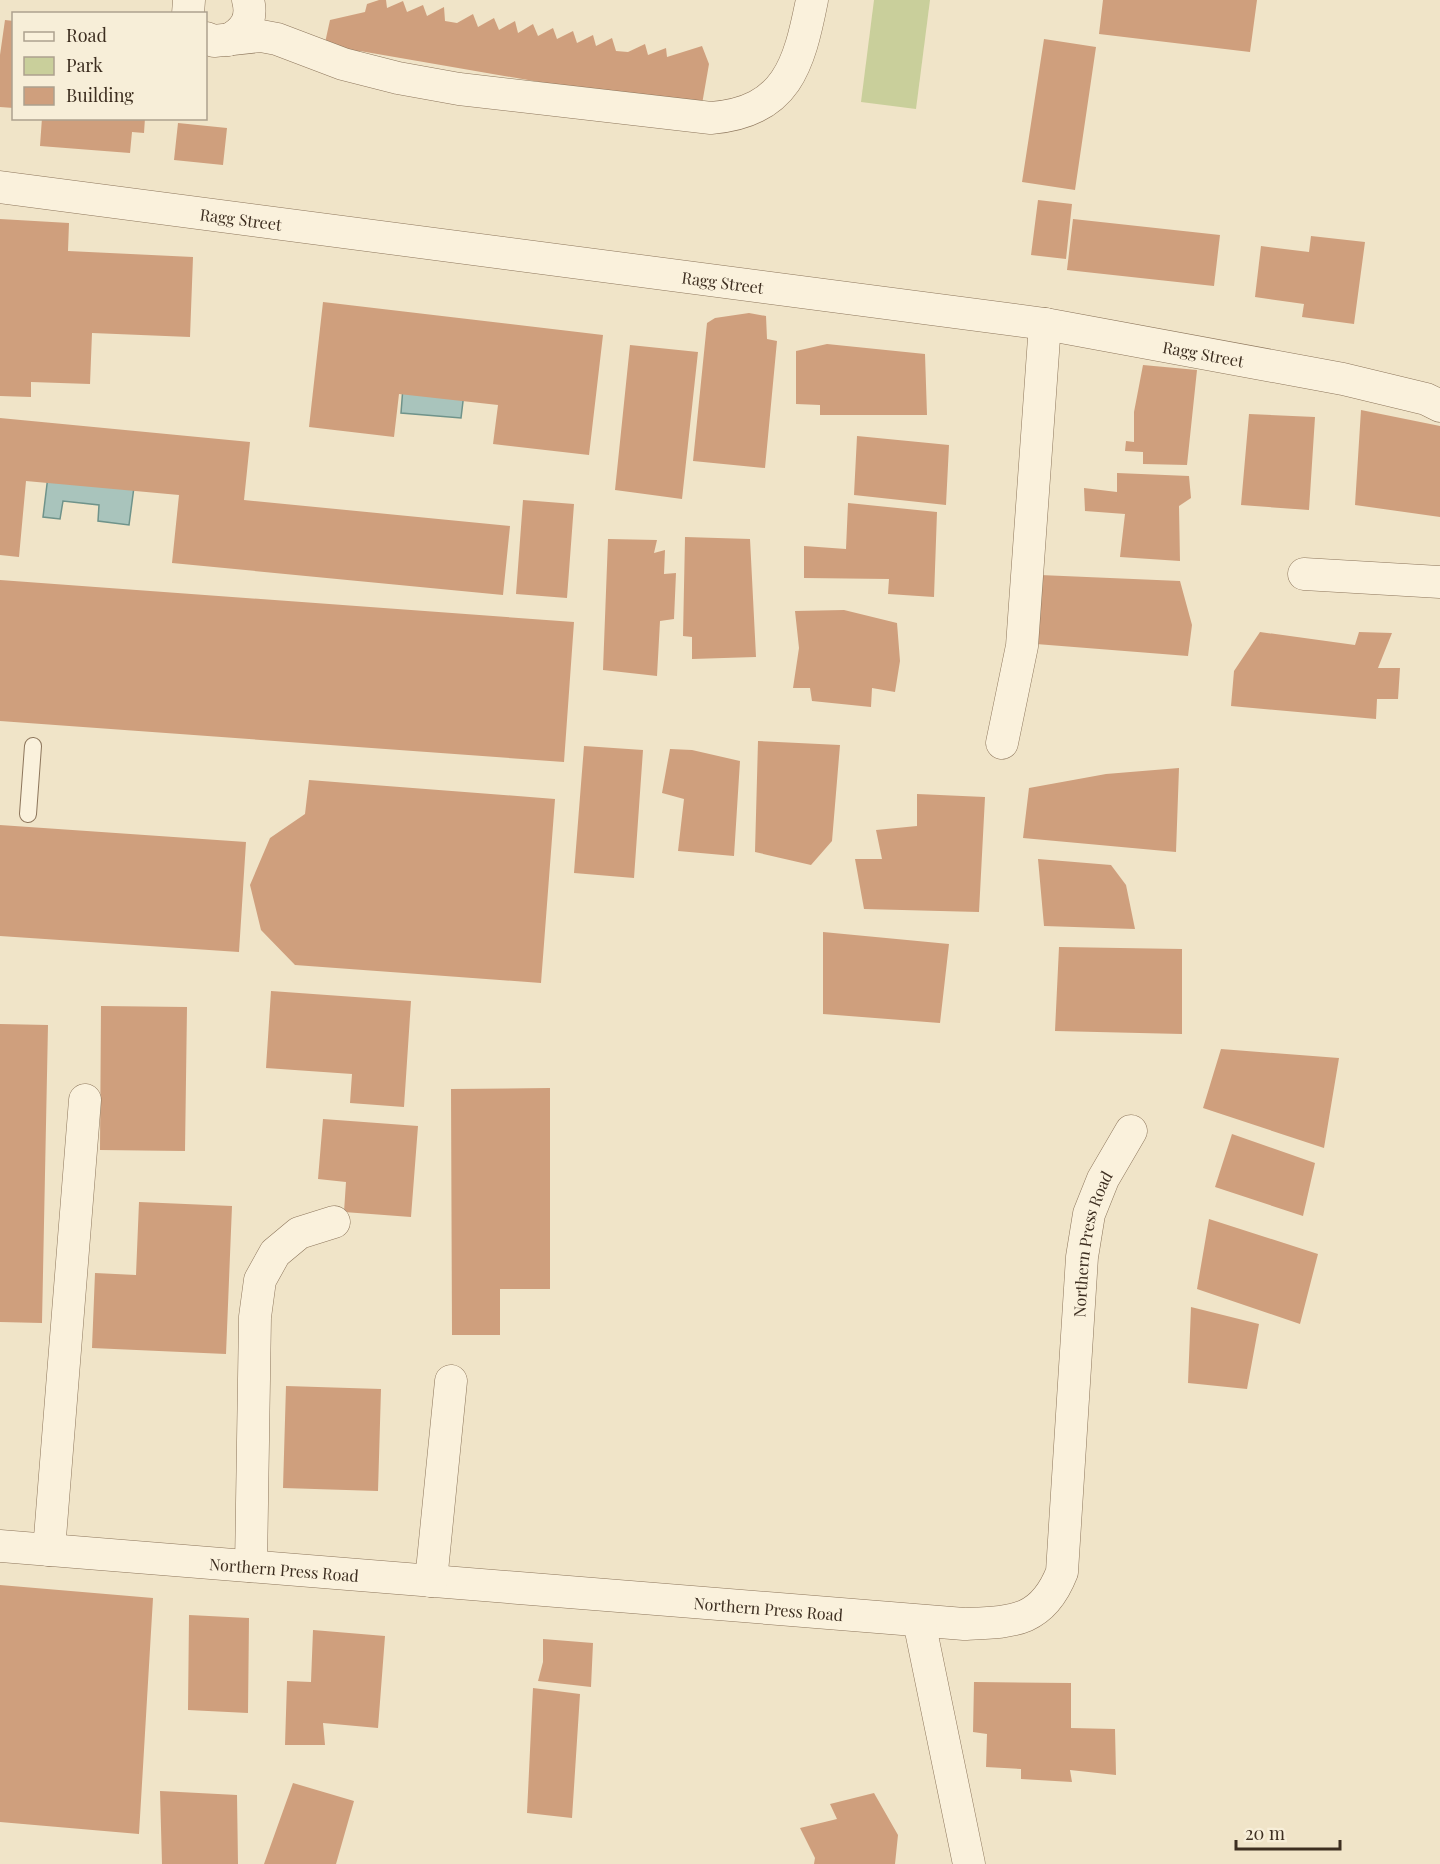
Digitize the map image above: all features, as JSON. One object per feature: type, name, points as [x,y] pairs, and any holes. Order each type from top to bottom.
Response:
[{"type":"street","points":[[217,39],[240,33],[248,23],[250,9],[248,0]]},
{"type":"street","points":[[248,0],[264,27],[277,39]]},
{"type":"street","points":[[217,39],[261,36],[277,39],[343,64],[398,78],[471,90],[711,118],[730,117],[750,110],[775,93],[789,75],[802,47],[812,0]]},
{"type":"street","name":"Ragg Street","points":[[0,187],[1045,324],[1343,379],[1435,400]]},
{"type":"street","points":[[1002,744],[1022,646],[1045,324]]},
{"type":"street","points":[[1304,574],[1440,582]]},
{"type":"street","points":[[49,1550],[86,1100]]},
{"type":"street","name":"Northern Press Road","points":[[0,1546],[919,1621],[963,1624],[1021,1619],[1042,1606],[1055,1591],[1062,1572],[1082,1257],[1089,1214],[1102,1179],[1131,1131]]},
{"type":"street","points":[[251,1566],[255,1317],[260,1280],[275,1253],[299,1233],[334,1222]]},
{"type":"street","points":[[431,1581],[451,1381]]},
{"type":"street","points":[[919,1621],[969,1864]]},
{"type":"lane","points":[[28,814],[33,746]]},
{"type":"green space","points":[[874,0],[930,0],[916,109],[861,102]]},
{"type":"water","points":[[403,387],[464,393],[461,418],[401,413]]},
{"type":"water","points":[[48,476],[134,487],[129,525],[98,521],[99,505],[63,501],[60,519],[43,517]]},
{"type":"building","points":[[386,0],[387,8],[403,1],[407,12],[423,5],[427,16],[444,7],[445,21],[457,23],[473,14],[478,27],[494,18],[499,30],[515,21],[518,33],[533,24],[538,36],[553,28],[557,39],[573,31],[577,43],[593,35],[596,46],[612,38],[616,51],[628,52],[645,44],[648,55],[666,48],[667,57],[702,46],[709,64],[701,110],[360,51],[359,57],[323,52],[330,20],[365,12],[367,4]]},
{"type":"building","points":[[1103,0],[1257,0],[1250,52],[1099,34]]},
{"type":"building","points":[[5,20],[12,21],[12,108],[0,107],[0,55]]},
{"type":"building","points":[[1044,39],[1096,47],[1075,190],[1022,182]]},
{"type":"building","points":[[42,120],[145,120],[144,133],[132,132],[130,153],[40,146]]},
{"type":"building","points":[[178,123],[227,128],[223,165],[174,160]]},
{"type":"building","points":[[1038,200],[1072,204],[1066,259],[1031,255]]},
{"type":"building","points":[[0,219],[69,223],[68,251],[193,257],[190,337],[92,333],[90,384],[31,382],[31,397],[0,396]]},
{"type":"building","points":[[1073,219],[1220,235],[1214,286],[1067,270]]},
{"type":"building","points":[[1311,236],[1365,242],[1354,324],[1302,317],[1304,304],[1255,297],[1261,246],[1309,252]]},
{"type":"building","points":[[323,302],[603,335],[589,455],[493,444],[498,405],[399,394],[394,437],[309,427]]},
{"type":"building","points":[[749,313],[766,316],[767,339],[777,341],[765,468],[693,461],[707,323],[715,318]]},
{"type":"building","points":[[827,344],[925,354],[927,415],[820,415],[820,405],[796,404],[796,351]]},
{"type":"building","points":[[630,345],[698,352],[682,499],[615,490]]},
{"type":"building","points":[[1143,365],[1197,370],[1187,465],[1143,464],[1143,452],[1125,451],[1126,441],[1134,442],[1134,412]]},
{"type":"building","points":[[1361,410],[1440,426],[1440,517],[1355,505]]},
{"type":"building","points":[[1249,414],[1315,417],[1309,510],[1241,505]]},
{"type":"building","points":[[0,418],[250,442],[244,500],[510,526],[503,595],[172,563],[179,495],[26,481],[19,557],[0,555]]},
{"type":"building","points":[[857,436],[949,445],[946,505],[854,495]]},
{"type":"building","points":[[1117,473],[1189,476],[1191,498],[1179,506],[1180,561],[1120,557],[1125,514],[1085,511],[1084,488],[1117,492]]},
{"type":"building","points":[[523,500],[574,504],[567,598],[516,594]]},
{"type":"building","points":[[848,503],[937,512],[934,597],[888,594],[889,579],[804,578],[804,546],[846,549]]},
{"type":"building","points":[[685,537],[750,539],[756,657],[692,659],[692,637],[683,636]]},
{"type":"building","points":[[608,539],[657,540],[654,553],[665,550],[664,574],[676,573],[674,619],[660,621],[657,676],[603,670]]},
{"type":"building","points":[[1040,575],[1180,581],[1192,625],[1188,656],[1036,644]]},
{"type":"building","points":[[0,580],[574,622],[564,762],[0,721]]},
{"type":"building","points":[[844,610],[897,623],[900,661],[895,692],[872,688],[871,707],[812,701],[810,688],[793,688],[799,648],[795,611]]},
{"type":"building","points":[[1260,632],[1355,645],[1359,632],[1392,633],[1378,668],[1400,668],[1398,699],[1377,699],[1376,719],[1231,706],[1234,671]]},
{"type":"building","points":[[758,741],[840,745],[832,841],[811,865],[755,852]]},
{"type":"building","points":[[584,746],[643,750],[634,878],[574,873]]},
{"type":"building","points":[[670,749],[692,750],[740,761],[734,856],[678,851],[684,799],[662,793]]},
{"type":"building","points":[[1179,768],[1176,852],[1023,838],[1029,788],[1106,774]]},
{"type":"building","points":[[309,780],[555,799],[541,983],[295,965],[261,930],[250,885],[270,838],[305,814]]},
{"type":"building","points":[[917,794],[985,797],[979,912],[864,909],[855,859],[882,859],[876,830],[917,826]]},
{"type":"building","points":[[0,825],[246,842],[239,952],[0,936]]},
{"type":"building","points":[[1038,859],[1111,865],[1126,885],[1135,929],[1044,926]]},
{"type":"building","points":[[823,932],[949,944],[940,1023],[823,1014]]},
{"type":"building","points":[[1059,947],[1182,949],[1182,1034],[1055,1031]]},
{"type":"building","points":[[271,991],[411,1001],[404,1107],[350,1103],[352,1074],[266,1068]]},
{"type":"building","points":[[101,1006],[187,1007],[185,1151],[100,1150]]},
{"type":"building","points":[[0,1024],[48,1025],[42,1323],[0,1322]]},
{"type":"building","points":[[1221,1049],[1339,1058],[1324,1148],[1203,1108]]},
{"type":"building","points":[[550,1088],[550,1289],[500,1289],[500,1335],[452,1335],[451,1089]]},
{"type":"building","points":[[323,1119],[418,1126],[411,1217],[344,1212],[346,1182],[318,1179]]},
{"type":"building","points":[[1232,1134],[1315,1163],[1303,1216],[1215,1187]]},
{"type":"building","points":[[139,1202],[232,1206],[226,1354],[92,1348],[95,1273],[136,1275]]},
{"type":"building","points":[[1209,1219],[1318,1254],[1300,1324],[1197,1289]]},
{"type":"building","points":[[1191,1307],[1259,1324],[1247,1389],[1188,1383]]},
{"type":"building","points":[[286,1386],[381,1389],[378,1491],[283,1488]]},
{"type":"building","points":[[0,1585],[153,1598],[139,1834],[0,1822]]},
{"type":"building","points":[[189,1615],[249,1618],[248,1713],[188,1710]]},
{"type":"building","points":[[313,1630],[385,1636],[378,1728],[323,1723],[325,1745],[285,1745],[287,1681],[311,1682]]},
{"type":"building","points":[[543,1639],[593,1643],[591,1687],[538,1681],[543,1662]]},
{"type":"building","points":[[974,1682],[1071,1683],[1071,1728],[1115,1729],[1116,1775],[1070,1770],[1072,1782],[1021,1779],[1021,1769],[986,1767],[987,1734],[973,1732]]},
{"type":"building","points":[[533,1688],[580,1694],[572,1818],[527,1813]]},
{"type":"building","points":[[293,1783],[354,1801],[336,1864],[264,1864]]},
{"type":"building","points":[[160,1791],[237,1795],[238,1864],[162,1864]]},
{"type":"building","points":[[874,1793],[898,1835],[895,1864],[814,1864],[815,1858],[800,1828],[837,1819],[830,1804]]}]
